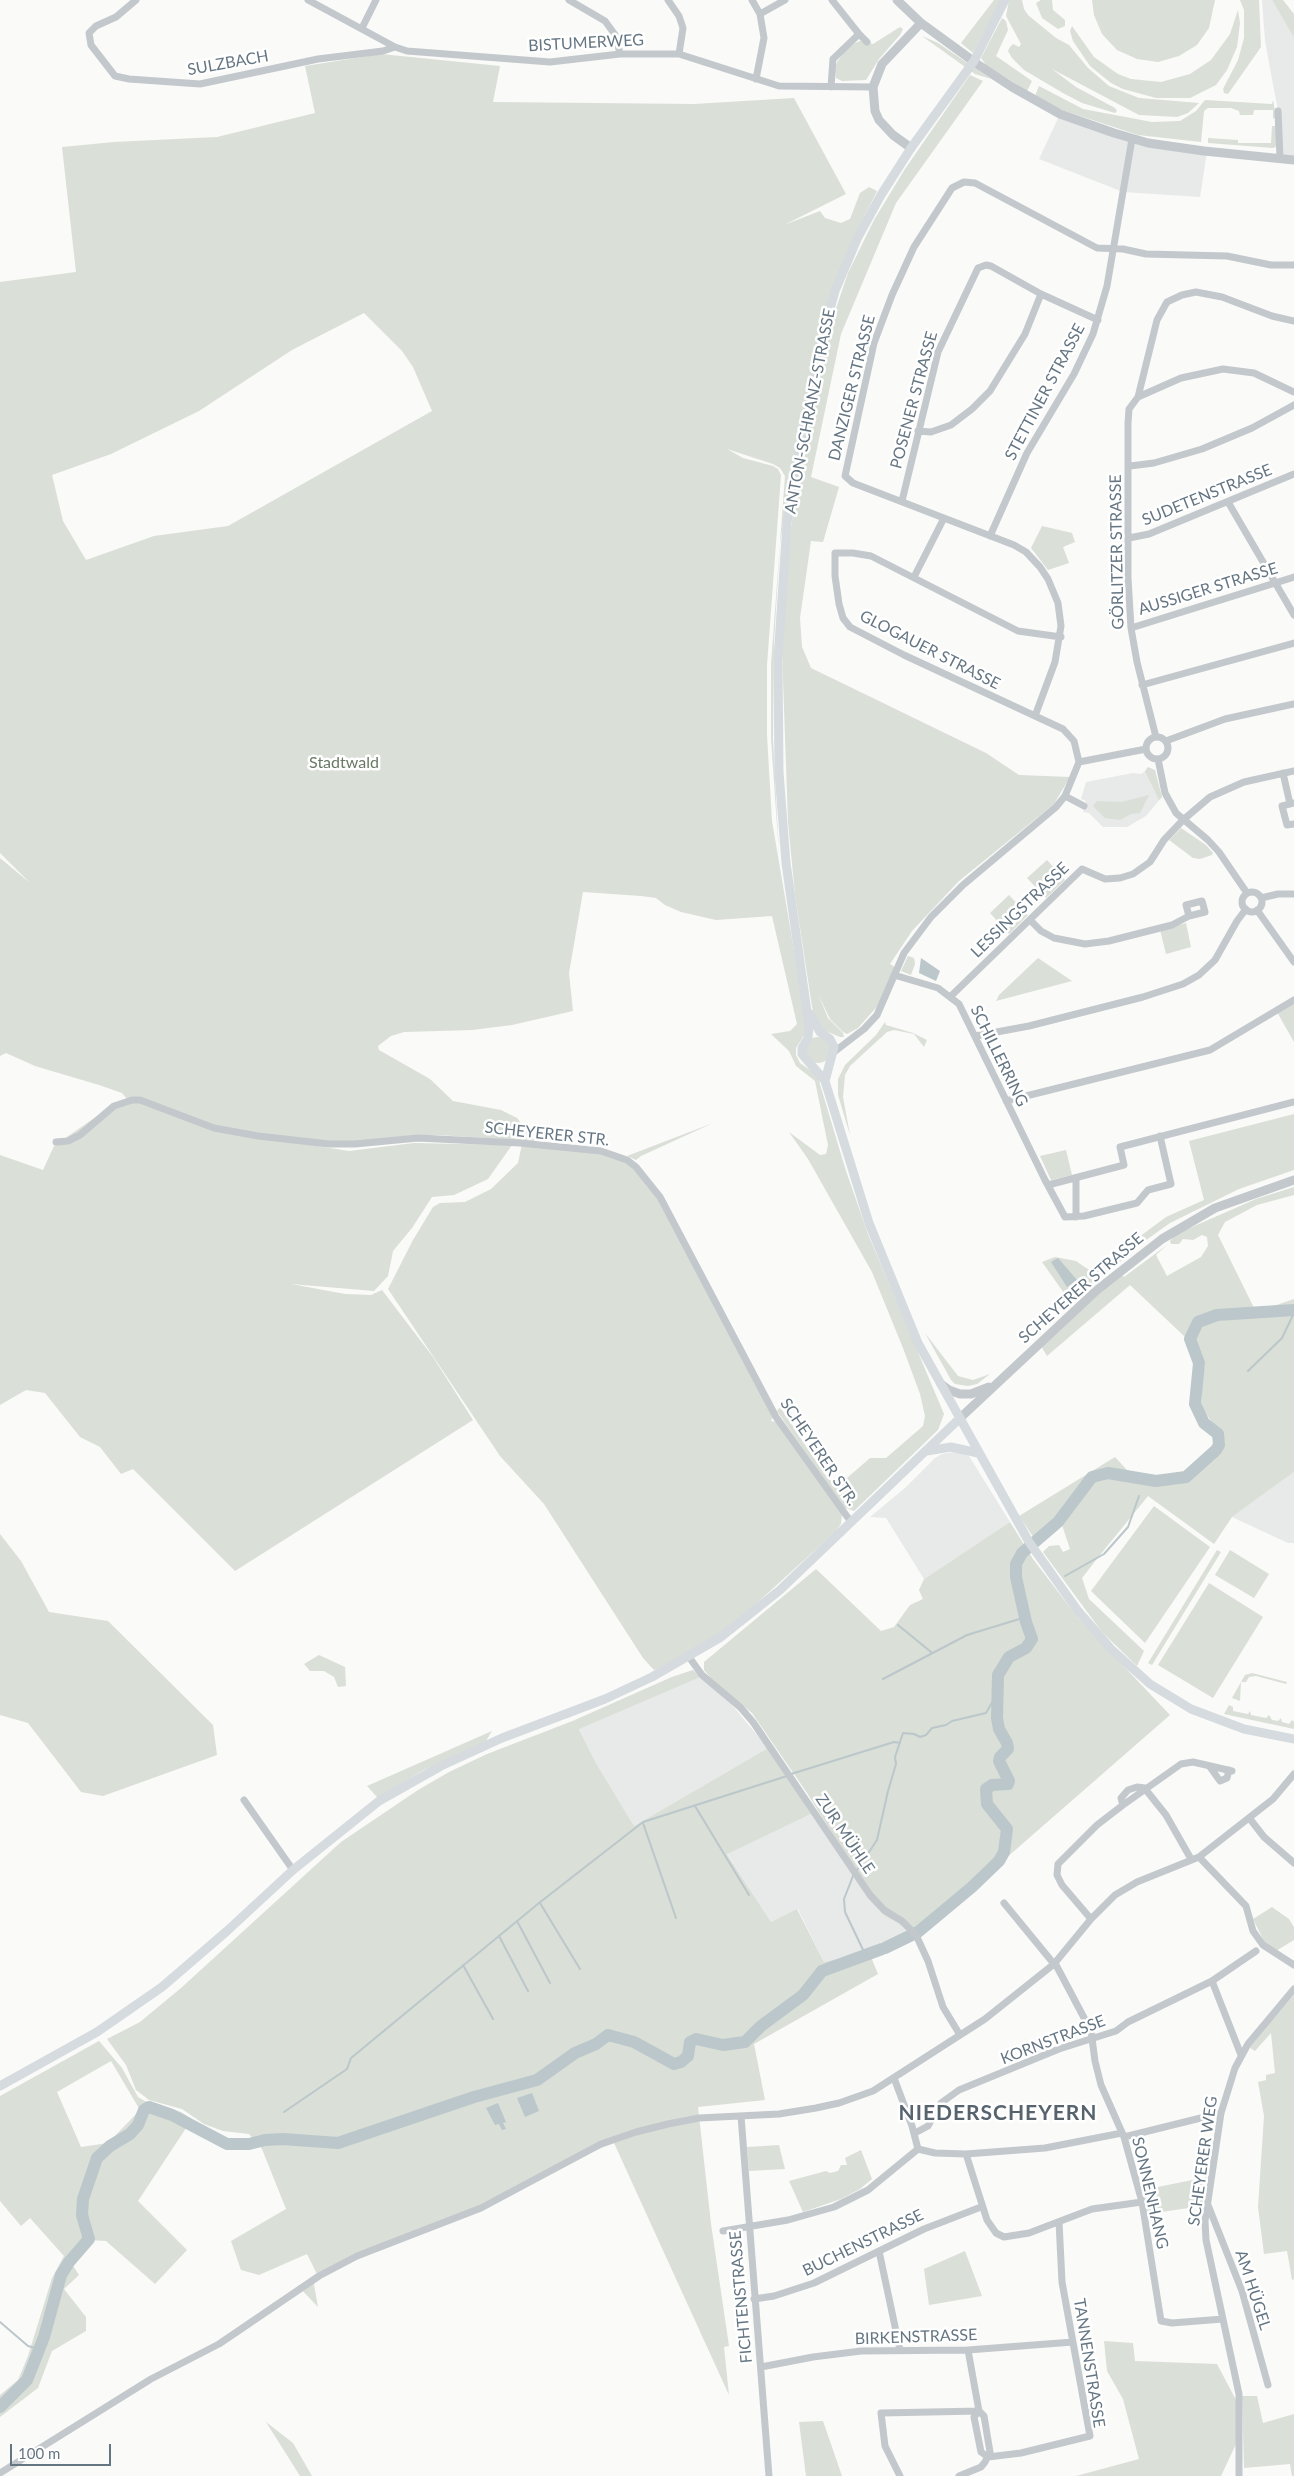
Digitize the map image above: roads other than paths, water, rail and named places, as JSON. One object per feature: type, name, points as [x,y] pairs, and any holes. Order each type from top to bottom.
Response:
[{"type":"main road","name":"ANTON-SCHRANZ-STRASSE","points":[[1005,0],[987,39],[959,84],[911,148],[858,237],[835,291],[820,345],[788,514],[778,661],[778,752],[783,836],[789,893],[807,1006],[808,1038],[803,1044],[802,1051],[805,1061],[811,1065],[824,1081],[872,1231],[918,1343],[978,1453],[1038,1556],[1098,1635],[1150,1684],[1178,1703],[1217,1720],[1244,1729],[1294,1740]]},
{"type":"main road","name":"ANTON-SCHRANZ-STRASSE","points":[[807,1006],[834,1052]]},
{"type":"main road","points":[[808,1038],[815,1034],[826,1037]]},
{"type":"main road","points":[[824,1081],[834,1052]]},
{"type":"main road","points":[[811,1065],[821,1066],[829,1062]]},
{"type":"main road","points":[[0,2086],[97,2032],[162,1987],[227,1931],[293,1870],[379,1801],[441,1766],[502,1738],[605,1699],[689,1657],[750,1616],[780,1590],[959,1419]]},
{"type":"main road","points":[[925,1451],[951,1447],[978,1453]]},
{"type":"street","name":"SULZBACH","points":[[136,0],[116,17],[96,26],[89,33],[91,44],[114,76],[146,82],[206,84],[318,59],[383,51],[395,47]]},
{"type":"street","name":"BISTUMERWEG","points":[[308,0],[395,47],[431,53],[550,62],[620,54],[679,54],[779,86],[873,87]]},
{"type":"street","points":[[362,28],[376,0]]},
{"type":"street","points":[[569,0],[605,21],[616,36],[620,54]]},
{"type":"street","points":[[668,0],[679,16],[683,28],[679,54]]},
{"type":"street","points":[[752,0],[760,14],[764,45],[756,79]]},
{"type":"street","points":[[760,14],[785,0]]},
{"type":"street","points":[[832,0],[867,42]]},
{"type":"street","points":[[897,0],[921,23],[969,58]]},
{"type":"street","points":[[911,148],[893,135],[879,120],[875,111],[873,87],[882,64],[921,23]]},
{"type":"street","points":[[831,87],[833,59],[859,34]]},
{"type":"street","points":[[977,64],[1012,87],[1060,114],[1132,139],[1207,152],[1294,160]]},
{"type":"street","points":[[1278,111],[1280,158]]},
{"type":"street","name":"STETTINER STRASSE","points":[[990,536],[1027,453],[1074,374],[1098,320],[1114,249],[1132,139]]},
{"type":"street","name":"DANZIGER STRASSE","points":[[1035,716],[1055,662],[1061,637],[1061,613],[1058,603],[1048,579],[1040,567],[1020,549],[849,481],[845,476],[874,343],[886,310],[914,247],[952,188],[960,182],[975,183],[1097,248],[1146,254],[1227,256],[1271,265],[1294,265]]},
{"type":"street","name":"POSENER STRASSE","points":[[902,501],[938,352],[974,271],[982,266],[991,266],[1041,294],[1098,320]]},
{"type":"street","name":"GÖRLITZER STRASSE","points":[[1156,737],[1142,685],[1131,628],[1129,414],[1138,396],[1157,320],[1167,302],[1189,293],[1205,293],[1222,297],[1272,316],[1294,320]]},
{"type":"street","points":[[918,431],[931,432],[951,425],[972,409],[990,391],[1025,334],[1041,294]]},
{"type":"street","points":[[1138,396],[1186,376],[1223,369],[1254,373],[1294,392]]},
{"type":"street","points":[[1130,466],[1154,463],[1208,446],[1252,428],[1294,405]]},
{"type":"street","name":"SUDETENSTRASSE","points":[[1129,538],[1149,534],[1294,474]]},
{"type":"street","points":[[1228,502],[1294,615]]},
{"type":"street","points":[[914,576],[944,518]]},
{"type":"street","name":"GLOGAUER STRASSE","points":[[1061,637],[1018,631],[914,576],[871,556],[835,553],[836,585],[841,612],[846,623],[856,631],[1069,734],[1074,741],[1079,762]]},
{"type":"street","name":"AUSSIGER STRASSE","points":[[1131,628],[1294,577]]},
{"type":"street","points":[[1142,685],[1294,643]]},
{"type":"street","points":[[1158,759],[1149,756],[1146,749],[1149,740],[1156,737],[1166,741],[1225,719],[1294,704]]},
{"type":"street","points":[[1158,759],[1168,752],[1166,741]]},
{"type":"street","points":[[834,1052],[864,1030],[877,1015],[907,948],[931,917],[988,863],[1051,812],[1065,796],[1079,762],[1146,749]]},
{"type":"street","points":[[1158,759],[1165,793],[1182,820],[1208,840],[1247,893]]},
{"type":"street","points":[[1182,820],[1205,800],[1224,789],[1294,771]]},
{"type":"street","points":[[1283,773],[1292,803],[1282,806],[1287,825],[1294,824]]},
{"type":"street","points":[[1065,796],[1084,806]]},
{"type":"street","name":"LESSINGSTRASSE","points":[[951,996],[1082,870],[1098,877],[1113,879],[1138,871],[1150,862],[1164,840],[1182,820]]},
{"type":"street","points":[[1247,893],[1256,893],[1261,898],[1261,905],[1257,910],[1252,912],[1246,909],[1242,901],[1247,893]]},
{"type":"street","points":[[1261,898],[1283,893],[1294,894]]},
{"type":"street","points":[[975,1036],[1029,1026],[1143,997],[1183,984],[1199,975],[1214,960],[1236,921],[1246,909]]},
{"type":"street","points":[[1257,910],[1294,962]]},
{"type":"street","points":[[1030,920],[1054,938],[1085,944],[1109,941],[1172,925],[1189,916]]},
{"type":"street","name":"SCHILLERRING","points":[[894,975],[931,985],[951,996],[961,1007],[1065,1217],[1076,1217]]},
{"type":"street","points":[[1006,1101],[1210,1050],[1294,1000]]},
{"type":"street","points":[[826,1037],[850,1039]]},
{"type":"street","name":"SCHEYERER STR.","points":[[56,1142],[68,1141],[80,1135],[114,1106],[132,1100],[140,1100],[205,1126],[234,1133],[258,1136],[329,1144],[355,1144],[418,1138],[520,1143],[601,1151],[627,1160],[636,1167],[660,1197],[776,1417],[851,1522]]},
{"type":"street","points":[[1048,1185],[1124,1165],[1120,1147],[1294,1102]]},
{"type":"street","points":[[1076,1178],[1076,1217],[1137,1203],[1148,1190],[1171,1184],[1160,1136]]},
{"type":"street","name":"SCHEYERER STRASSE","points":[[959,1419],[1097,1290],[1162,1239],[1215,1208],[1294,1180]]},
{"type":"street","points":[[938,1381],[949,1390],[960,1394],[971,1394],[994,1385]]},
{"type":"street","name":"ZUR MÜHLE","points":[[689,1657],[702,1675],[747,1714],[858,1879],[884,1910],[902,1920],[912,1930],[919,1940],[943,2007],[960,2035]]},
{"type":"street","points":[[1091,1919],[1059,1880],[1058,1864],[1097,1824],[1123,1805],[1121,1798],[1128,1790],[1136,1788],[1146,1789],[1181,1764],[1193,1762],[1230,1771],[1227,1778],[1220,1781],[1210,1767]]},
{"type":"street","points":[[4,2473],[150,2379],[219,2344],[312,2279],[357,2256],[481,2208],[562,2164],[619,2137],[652,2127],[691,2119],[779,2114],[832,2105],[873,2091],[986,2018],[1054,1963],[1091,1919],[1124,1889],[1199,1857],[1250,1819],[1282,1791],[1294,1774]]},
{"type":"street","points":[[1146,1789],[1166,1815],[1191,1859]]},
{"type":"street","points":[[244,1800],[293,1870]]},
{"type":"street","points":[[1250,1819],[1264,1837],[1294,1863]]},
{"type":"street","points":[[1199,1857],[1246,1906],[1253,1930],[1263,1945],[1294,1965]]},
{"type":"street","name":"SONNENHANG","points":[[1004,1902],[1054,1963],[1089,2026],[1093,2038],[1095,2061],[1102,2085],[1123,2135],[1142,2202],[1161,2321],[1172,2323],[1223,2319]]},
{"type":"street","name":"KORNSTRASSE","points":[[915,2133],[928,2126],[941,2103],[959,2090],[1093,2038],[1116,2031],[1128,2022],[1212,1981],[1256,1950]]},
{"type":"street","points":[[1212,1981],[1240,2054]]},
{"type":"street","name":"SCHEYERER WEG","points":[[1238,2476],[1239,2394],[1206,2240],[1206,2221],[1221,2113],[1240,2054],[1294,1989]]},
{"type":"street","points":[[894,2078],[915,2133],[918,2149]]},
{"type":"street","points":[[918,2149],[935,2153],[966,2154],[1045,2148],[1123,2135],[1221,2113]]},
{"type":"street","name":"FICHTENSTRASSE","points":[[741,2116],[748,2226],[762,2367],[769,2476]]},
{"type":"street","points":[[723,2231],[788,2220],[834,2207],[868,2190],[918,2149]]},
{"type":"street","points":[[966,2154],[981,2206],[992,2229],[1004,2237],[1020,2236],[1098,2208],[1142,2202]]},
{"type":"street","name":"AM HÜGEL","points":[[1208,2205],[1242,2291],[1268,2385]]},
{"type":"street","name":"BUCHENSTRASSE","points":[[754,2299],[774,2296],[814,2283],[946,2219],[981,2206]]},
{"type":"street","name":"TANNENSTRASSE","points":[[988,2457],[1021,2453],[1090,2436],[1062,2282],[1059,2222]]},
{"type":"street","points":[[879,2251],[900,2350]]},
{"type":"street","name":"BIRKENSTRASSE","points":[[762,2367],[818,2356],[900,2350],[968,2350],[1073,2342]]},
{"type":"street","points":[[959,2476],[981,2467],[991,2450],[984,2416],[979,2411],[968,2350]]},
{"type":"street","points":[[900,2476],[885,2446],[880,2413],[979,2411]]},
{"type":"waterway","points":[[885,1948],[918,1932],[972,1887],[999,1861],[1004,1852],[1007,1829],[987,1804],[986,1789],[992,1785],[1008,1784],[1009,1781],[999,1761],[1000,1757],[1008,1749],[1007,1743],[999,1729],[997,1718],[998,1675],[1009,1657],[1026,1648],[1032,1639],[1026,1622],[1016,1577],[1016,1564],[1022,1553],[1058,1522],[1092,1477],[1108,1473],[1156,1481],[1186,1477],[1216,1450],[1219,1445],[1218,1434],[1204,1423],[1195,1404],[1199,1363],[1190,1339],[1198,1322],[1217,1315],[1294,1310]]},
{"type":"waterway","points":[[1248,1371],[1282,1338],[1294,1313]]},
{"type":"waterway","points":[[1065,1576],[1104,1554],[1128,1527],[1139,1496]]},
{"type":"waterway","points":[[883,1679],[967,1635],[1026,1617]]},
{"type":"waterway","points":[[898,1625],[931,1652]]},
{"type":"waterway","points":[[866,1956],[845,1912],[844,1899],[853,1876],[877,1840],[896,1764],[895,1757],[903,1733],[914,1734],[920,1737],[926,1735],[932,1728],[986,1713],[997,1694]]},
{"type":"waterway","points":[[791,1774],[894,1742],[900,1743]]},
{"type":"waterway","points":[[284,2112],[347,2069],[351,2058],[539,1903],[643,1822],[787,1776]]},
{"type":"waterway","points":[[695,1806],[749,1895]]},
{"type":"waterway","points":[[643,1823],[676,1918]]},
{"type":"waterway","points":[[540,1903],[580,1969]]},
{"type":"waterway","points":[[517,1921],[550,1983]]},
{"type":"waterway","points":[[499,1936],[528,1991]]},
{"type":"waterway","points":[[0,2407],[27,2380],[44,2337],[61,2275],[69,2262],[89,2239],[82,2215],[83,2199],[97,2158],[110,2146],[130,2134],[138,2125],[144,2110],[149,2107],[172,2115],[227,2144],[249,2144],[265,2140],[283,2139],[338,2143],[474,2097],[537,2080],[575,2053],[596,2044],[608,2035],[634,2042],[674,2064],[681,2062],[688,2056],[690,2042],[696,2039],[723,2045],[745,2042],[761,2026],[803,1995],[822,1971],[882,1949]]},
{"type":"waterway","points":[[463,1965],[493,2019]]},
{"type":"waterway","points":[[0,2322],[28,2346],[39,2349]]},
{"type":"district","name":"NIEDERSCHEYERN","points":[[998,2113]]},
{"type":"park label","name":"Stadtwald","points":[[344,763]]}]
